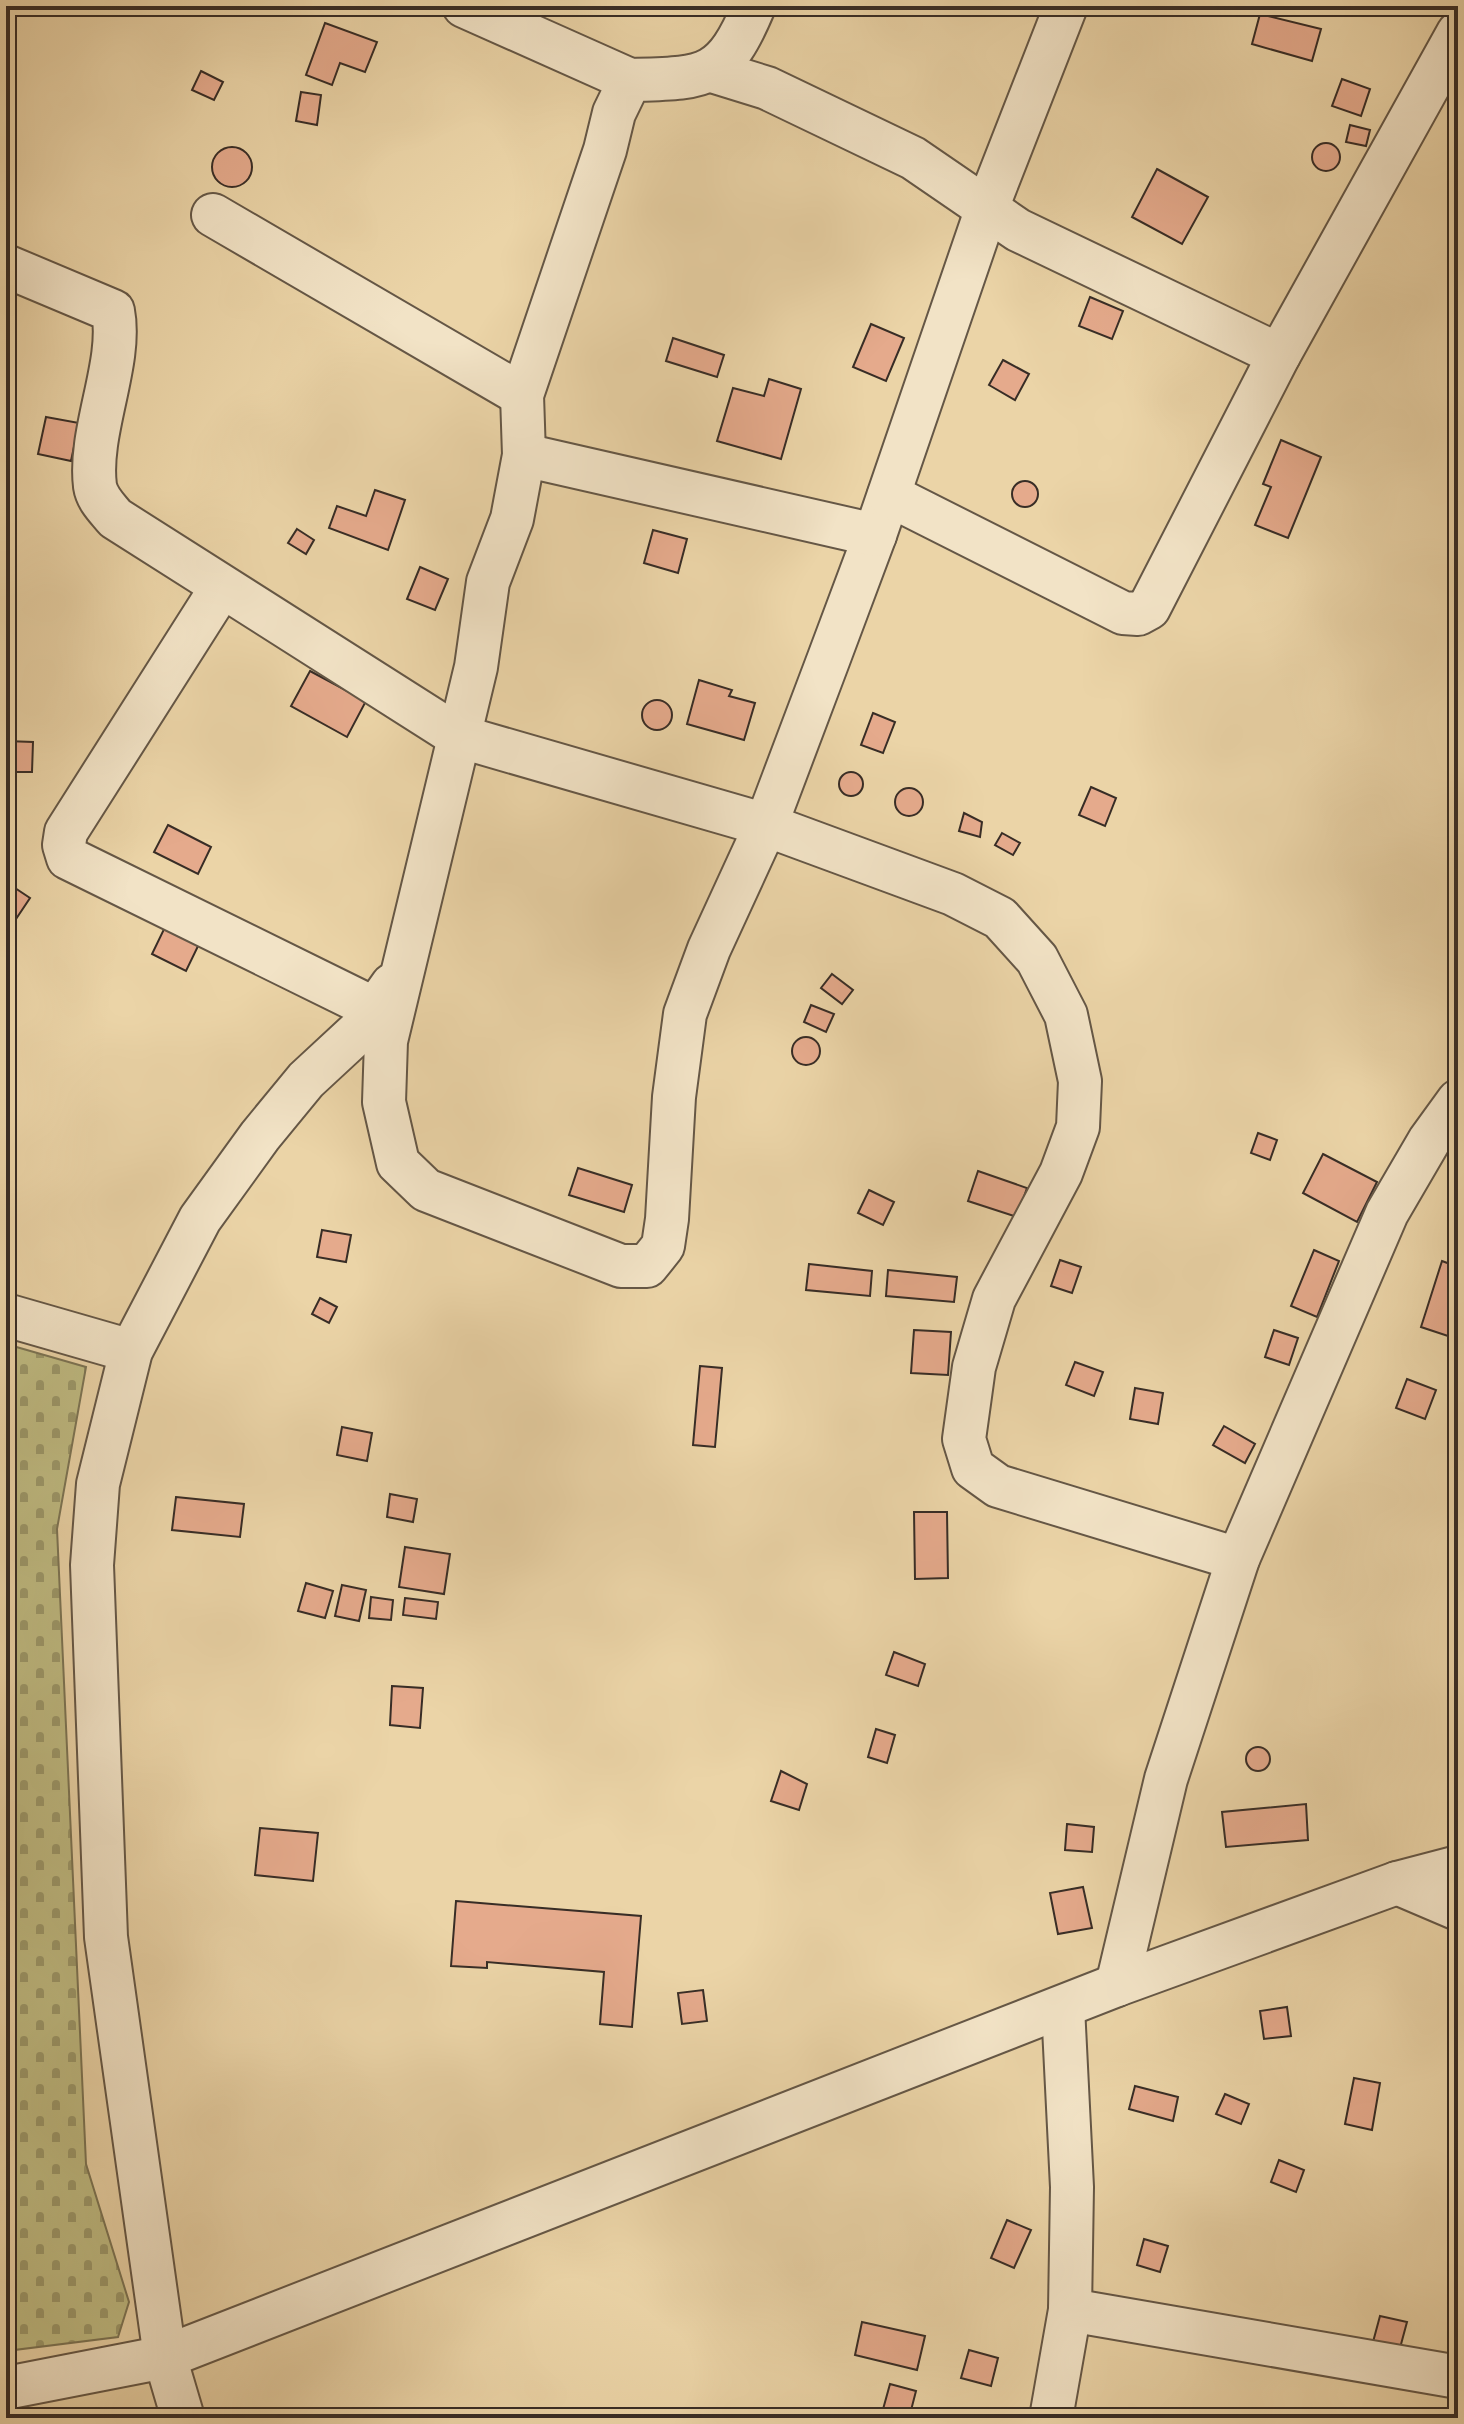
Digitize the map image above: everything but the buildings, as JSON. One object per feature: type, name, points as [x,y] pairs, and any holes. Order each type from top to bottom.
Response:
[{"type":"street","points":[[464,6],[630,80],[688,79],[712,71],[736,47],[754,6]]},
{"type":"street","points":[[630,80],[614,113],[605,150],[522,395],[524,455],[512,519],[488,582],[476,667],[399,975],[386,1041],[384,1102],[398,1163],[426,1190],[621,1266],[647,1266],[663,1246],[674,1097],[685,1014],[709,949],[766,825],[875,535],[987,208],[1066,6]]},
{"type":"street","points":[[889,495],[1123,613],[1138,614],[1149,608],[1158,596],[1279,355],[1458,33]]},
{"type":"street","points":[[712,71],[767,88],[913,158],[1018,230],[1279,355]]},
{"type":"street","points":[[213,215],[522,395]]},
{"type":"street","points":[[6,266],[113,311],[117,330],[102,408],[95,486],[101,502],[115,518],[221,588],[389,689],[458,736],[766,825],[953,894],[1000,918],[1037,959],[1066,1015],[1080,1081],[1078,1127],[1061,1173],[994,1299],[974,1367],[964,1439],[973,1468],[998,1486],[1238,1559]]},
{"type":"street","points":[[524,455],[875,535]]},
{"type":"street","points":[[221,588],[66,832],[64,845],[68,858],[375,1009]]},
{"type":"street","points":[[183,2418],[165,2357],[106,1937],[92,1565],[98,1484],[131,1351],[170,1272],[225,1181],[306,1080],[361,1029],[399,975]]},
{"type":"street","points":[[1117,1985],[1166,1779],[1238,1559],[1387,1213],[1458,1101]]},
{"type":"street","points":[[6,1315],[131,1351]]},
{"type":"street","points":[[6,2388],[165,2357],[1117,1985],[1397,1883],[1458,1867]]},
{"type":"street","points":[[1397,1883],[1458,1909]]},
{"type":"street","points":[[1051,2418],[1070,2310],[1072,2187],[1063,2007]]},
{"type":"street","points":[[1070,2310],[1424,2374],[1458,2377]]},
{"type":"green space","points":[[6,1344],[86,1367],[57,1529],[86,2164],[129,2302],[118,2337],[6,2351]]}]
